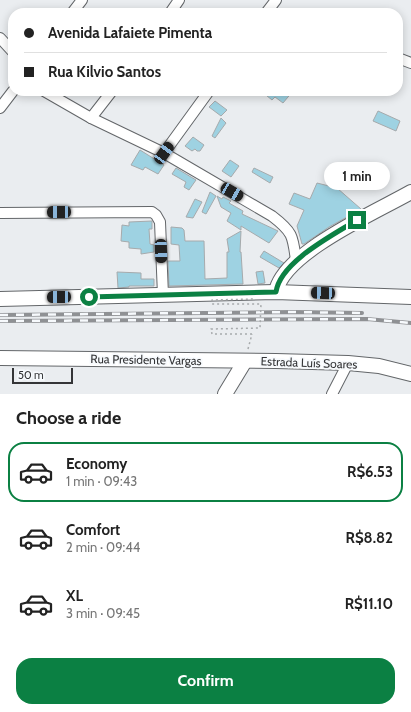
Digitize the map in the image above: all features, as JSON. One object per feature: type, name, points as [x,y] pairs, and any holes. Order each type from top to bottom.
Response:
[{"type":"main road","points":[[276,292],[279,282],[296,261],[357,220],[411,192]]},
{"type":"main road","points":[[0,299],[276,292],[411,297]]},
{"type":"main road","name":"Rua Presidente Vargas","points":[[0,358],[245,361]]},
{"type":"main road","name":"Estrada Luís Soares","points":[[225,394],[245,361],[348,363],[385,367],[411,374]]},
{"type":"street","points":[[76,8],[82,0]]},
{"type":"street","points":[[174,8],[180,0]]},
{"type":"street","points":[[270,8],[276,0]]},
{"type":"street","points":[[0,38],[8,47]]},
{"type":"street","points":[[0,108],[7,94]]},
{"type":"street","points":[[53,96],[91,118],[164,153],[272,216],[286,226],[292,234],[296,261]]},
{"type":"street","points":[[91,118],[108,96]]},
{"type":"street","points":[[164,153],[205,96]]},
{"type":"street","points":[[0,213],[152,212],[156,215],[160,222],[163,295]]},
{"type":"street","points":[[332,394],[348,363]]},
{"type":"path","points":[[245,361],[252,334],[212,334],[211,329],[260,328],[261,304],[212,304],[212,300],[254,299]]},
{"type":"building","points":[[267,96],[289,96],[283,103],[275,97],[272,100]]},
{"type":"building","points":[[215,101],[227,110],[221,116],[209,107]]},
{"type":"building","points":[[378,111],[400,121],[396,131],[373,121]]},
{"type":"building","points":[[221,118],[226,123],[215,138],[212,136]]},
{"type":"building","points":[[193,137],[204,145],[200,151],[195,149],[192,151],[185,146]]},
{"type":"building","points":[[140,150],[164,165],[158,174],[145,167],[143,170],[131,165]]},
{"type":"building","points":[[230,160],[239,166],[231,177],[222,171]]},
{"type":"building","points":[[176,168],[196,180],[189,190],[184,187],[186,182],[172,174]]},
{"type":"building","points":[[254,168],[273,177],[270,183],[252,172]]},
{"type":"building","points":[[317,183],[337,188],[361,209],[302,244],[297,226],[304,210],[289,204],[294,193],[310,199]]},
{"type":"building","points":[[210,192],[216,196],[206,214],[202,212]]},
{"type":"building","points":[[217,196],[231,201],[229,203],[243,211],[242,214],[278,231],[269,243],[241,226],[241,230],[227,221],[231,213],[221,207]]},
{"type":"building","points":[[195,199],[202,202],[193,218],[186,217]]},
{"type":"building","points":[[152,221],[152,229],[149,229],[150,244],[154,245],[154,252],[141,254],[141,249],[129,248],[129,242],[121,241],[122,225],[129,226],[129,222]]},
{"type":"building","points":[[171,227],[182,228],[184,230],[185,241],[204,241],[205,279],[227,278],[227,252],[229,252],[227,239],[241,231],[240,252],[243,284],[169,286],[168,261],[180,261],[179,245],[171,244]]},
{"type":"building","points":[[264,251],[284,263],[279,268],[260,257]]},
{"type":"building","points":[[263,271],[265,283],[258,284],[256,272]]},
{"type":"building","points":[[117,272],[141,273],[141,279],[154,279],[154,286],[129,286],[118,288]]},
{"type":"railway","points":[[0,315],[293,312],[362,313]]},
{"type":"railway","points":[[0,321],[367,319],[411,323]]},
{"type":"route","points":[[89,297],[276,292],[279,282],[286,271],[296,261],[357,220]]}]
